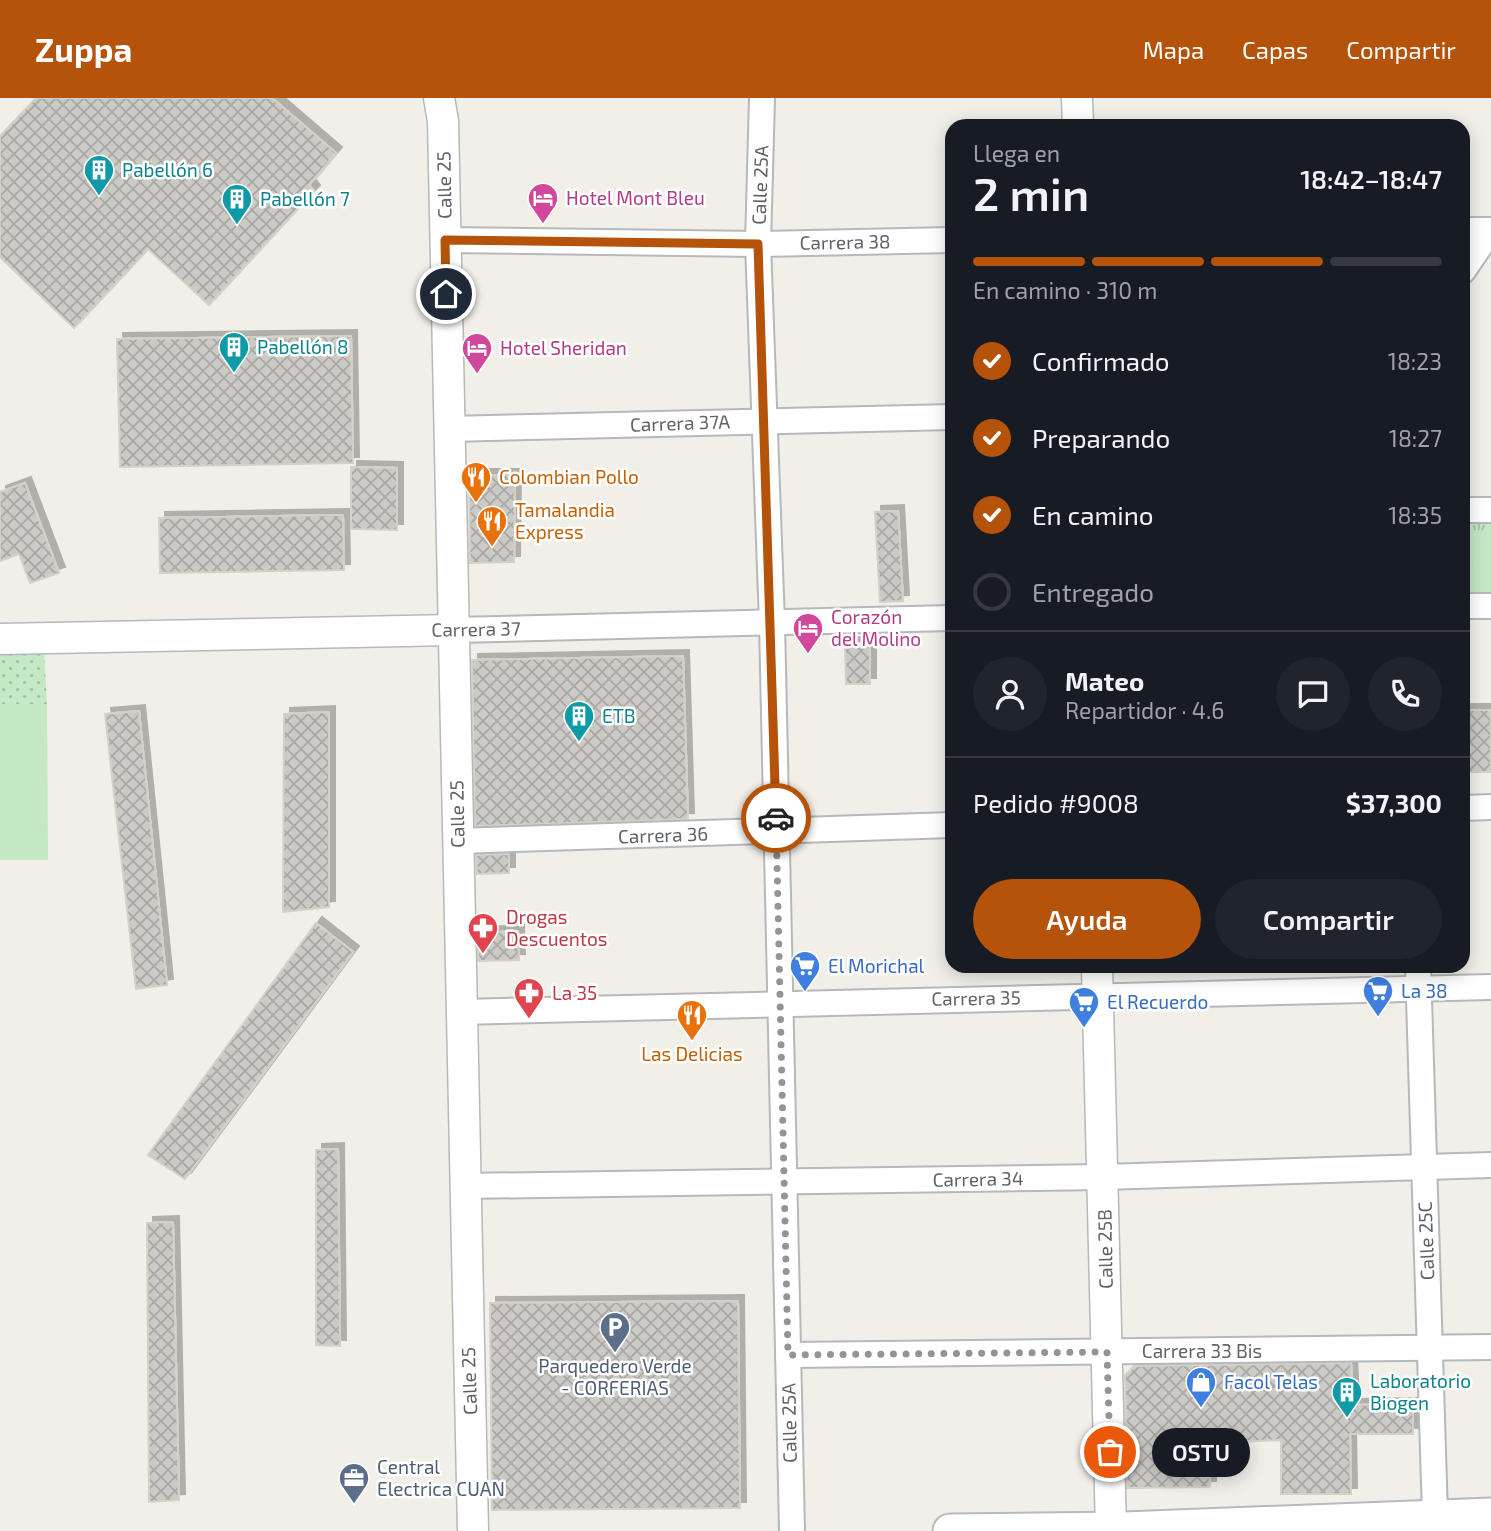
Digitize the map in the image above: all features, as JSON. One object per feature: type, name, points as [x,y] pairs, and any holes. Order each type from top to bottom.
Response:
[{"type":"main road","points":[[950,1531],[1112,1530],[1491,1515]]},
{"type":"street","name":"Calle 25","points":[[439,98],[443,121],[473,1531]]},
{"type":"street","name":"Calle 25A","points":[[762,98],[758,244],[772,623],[792,1531]]},
{"type":"street","points":[[1077,98],[1078,119]]},
{"type":"street","points":[[1470,230],[1491,230]]},
{"type":"street","points":[[1470,261],[1491,230]]},
{"type":"street","name":"Carrera 38","points":[[445,240],[758,244],[945,240]]},
{"type":"street","name":"Carrera 37A","points":[[449,429],[945,417]]},
{"type":"street","points":[[1470,510],[1491,510]]},
{"type":"street","points":[[1470,606],[1491,606]]},
{"type":"street","name":"Carrera 37","points":[[0,639],[945,618]]},
{"type":"street","points":[[1470,808],[1491,807]]},
{"type":"street","name":"Carrera 36","points":[[457,841],[945,825]]},
{"type":"street","name":"Carrera 35","points":[[461,1012],[780,1003],[1098,981],[1418,977],[1491,987]]},
{"type":"street","name":"Calle 25C","points":[[1418,977],[1434,1517]]},
{"type":"street","name":"Calle 25B","points":[[1098,981],[1112,1530]]},
{"type":"street","name":"Carrera 34","points":[[464,1186],[1103,1177],[1491,1165]]},
{"type":"street","name":"Carrera 33 Bis","points":[[788,1355],[1429,1350],[1491,1347]]},
{"type":"green space","points":[[1470,522],[1491,522],[1491,599],[1470,599]]},
{"type":"green space","points":[[1491,543],[1491,577],[1473,578],[1472,544]]},
{"type":"green space","points":[[44,650],[47,704],[0,704],[0,651]]},
{"type":"green space","points":[[0,704],[47,704],[48,860],[0,860]]},
{"type":"building","name":"Pabellón 6","points":[[36,98],[272,98],[336,153],[309,185],[314,191],[209,305],[148,249],[74,328],[0,257],[0,136]]},
{"type":"building","name":"Pabellón 8","points":[[351,336],[353,463],[120,467],[117,339]]},
{"type":"building","points":[[351,467],[397,468],[397,530],[351,529]]},
{"type":"building","points":[[469,475],[515,475],[514,562],[470,563]]},
{"type":"building","points":[[25,483],[59,573],[30,583],[19,554],[0,561],[0,492]]},
{"type":"building","points":[[898,511],[903,601],[880,602],[875,512]]},
{"type":"building","points":[[343,515],[344,570],[160,573],[159,518]]},
{"type":"building","points":[[845,643],[870,644],[870,684],[846,684]]},
{"type":"building","name":"ETB","points":[[683,656],[688,819],[475,826],[472,660]]},
{"type":"building","points":[[1470,710],[1491,710],[1491,772],[1470,772]]},
{"type":"building","points":[[139,711],[167,985],[136,989],[105,714]]},
{"type":"building","points":[[329,712],[329,907],[283,912],[284,714]]},
{"type":"building","points":[[509,854],[509,873],[477,874],[476,855]]},
{"type":"building","points":[[316,923],[353,952],[185,1179],[148,1155]]},
{"type":"building","points":[[518,931],[519,960],[478,961],[478,933]]},
{"type":"building","points":[[338,1149],[340,1346],[316,1345],[316,1150]]},
{"type":"building","points":[[173,1222],[179,1500],[149,1502],[147,1223]]},
{"type":"building","name":"Parquedero Verde - CORFERIAS","points":[[738,1301],[740,1508],[492,1510],[490,1303]]},
{"type":"building","points":[[1351,1363],[1353,1405],[1413,1404],[1413,1434],[1350,1434],[1351,1494],[1281,1494],[1281,1440],[1209,1443],[1210,1487],[1127,1488],[1125,1375],[1135,1366]]},
{"type":"way so far","points":[[776,818],[788,1355],[1107,1352],[1110,1452]]},
{"type":"place","name":"Pabellón 6","points":[[99,197]]},
{"type":"place","name":"Hotel Mont Bleu","points":[[543,225]]},
{"type":"place","name":"Pabellón 7","points":[[237,226]]},
{"type":"place","name":"Pabellón 8","points":[[234,374]]},
{"type":"place","name":"Hotel Sheridan","points":[[477,375]]},
{"type":"place","name":"Colombian Pollo","points":[[476,504]]},
{"type":"place","name":"Tamalandia Express","points":[[492,548]]},
{"type":"place","name":"Corazón del Molino","points":[[808,655]]},
{"type":"place","name":"ETB","points":[[579,743]]},
{"type":"place","name":"Drogas Descuentos","points":[[483,955]]},
{"type":"place","name":"El Morichal","points":[[805,993]]},
{"type":"place","name":"La 38","points":[[1378,1018]]},
{"type":"place","name":"La 35","points":[[529,1020]]},
{"type":"place","name":"El Recuerdo","points":[[1084,1029]]},
{"type":"place","name":"Las Delicias","points":[[692,1042]]},
{"type":"place","name":"Parquedero Verde - CORFERIAS","points":[[615,1354]]},
{"type":"place","name":"Facol Telas","points":[[1201,1409]]},
{"type":"place","name":"Laboratorio Biogen","points":[[1347,1419]]},
{"type":"place","name":"OSTU","points":[[1110,1452]]},
{"type":"place","name":"Central Electrica CUAN","points":[[354,1505]]},
{"type":"route","points":[[446,294],[445,240],[758,244],[776,818]]}]
